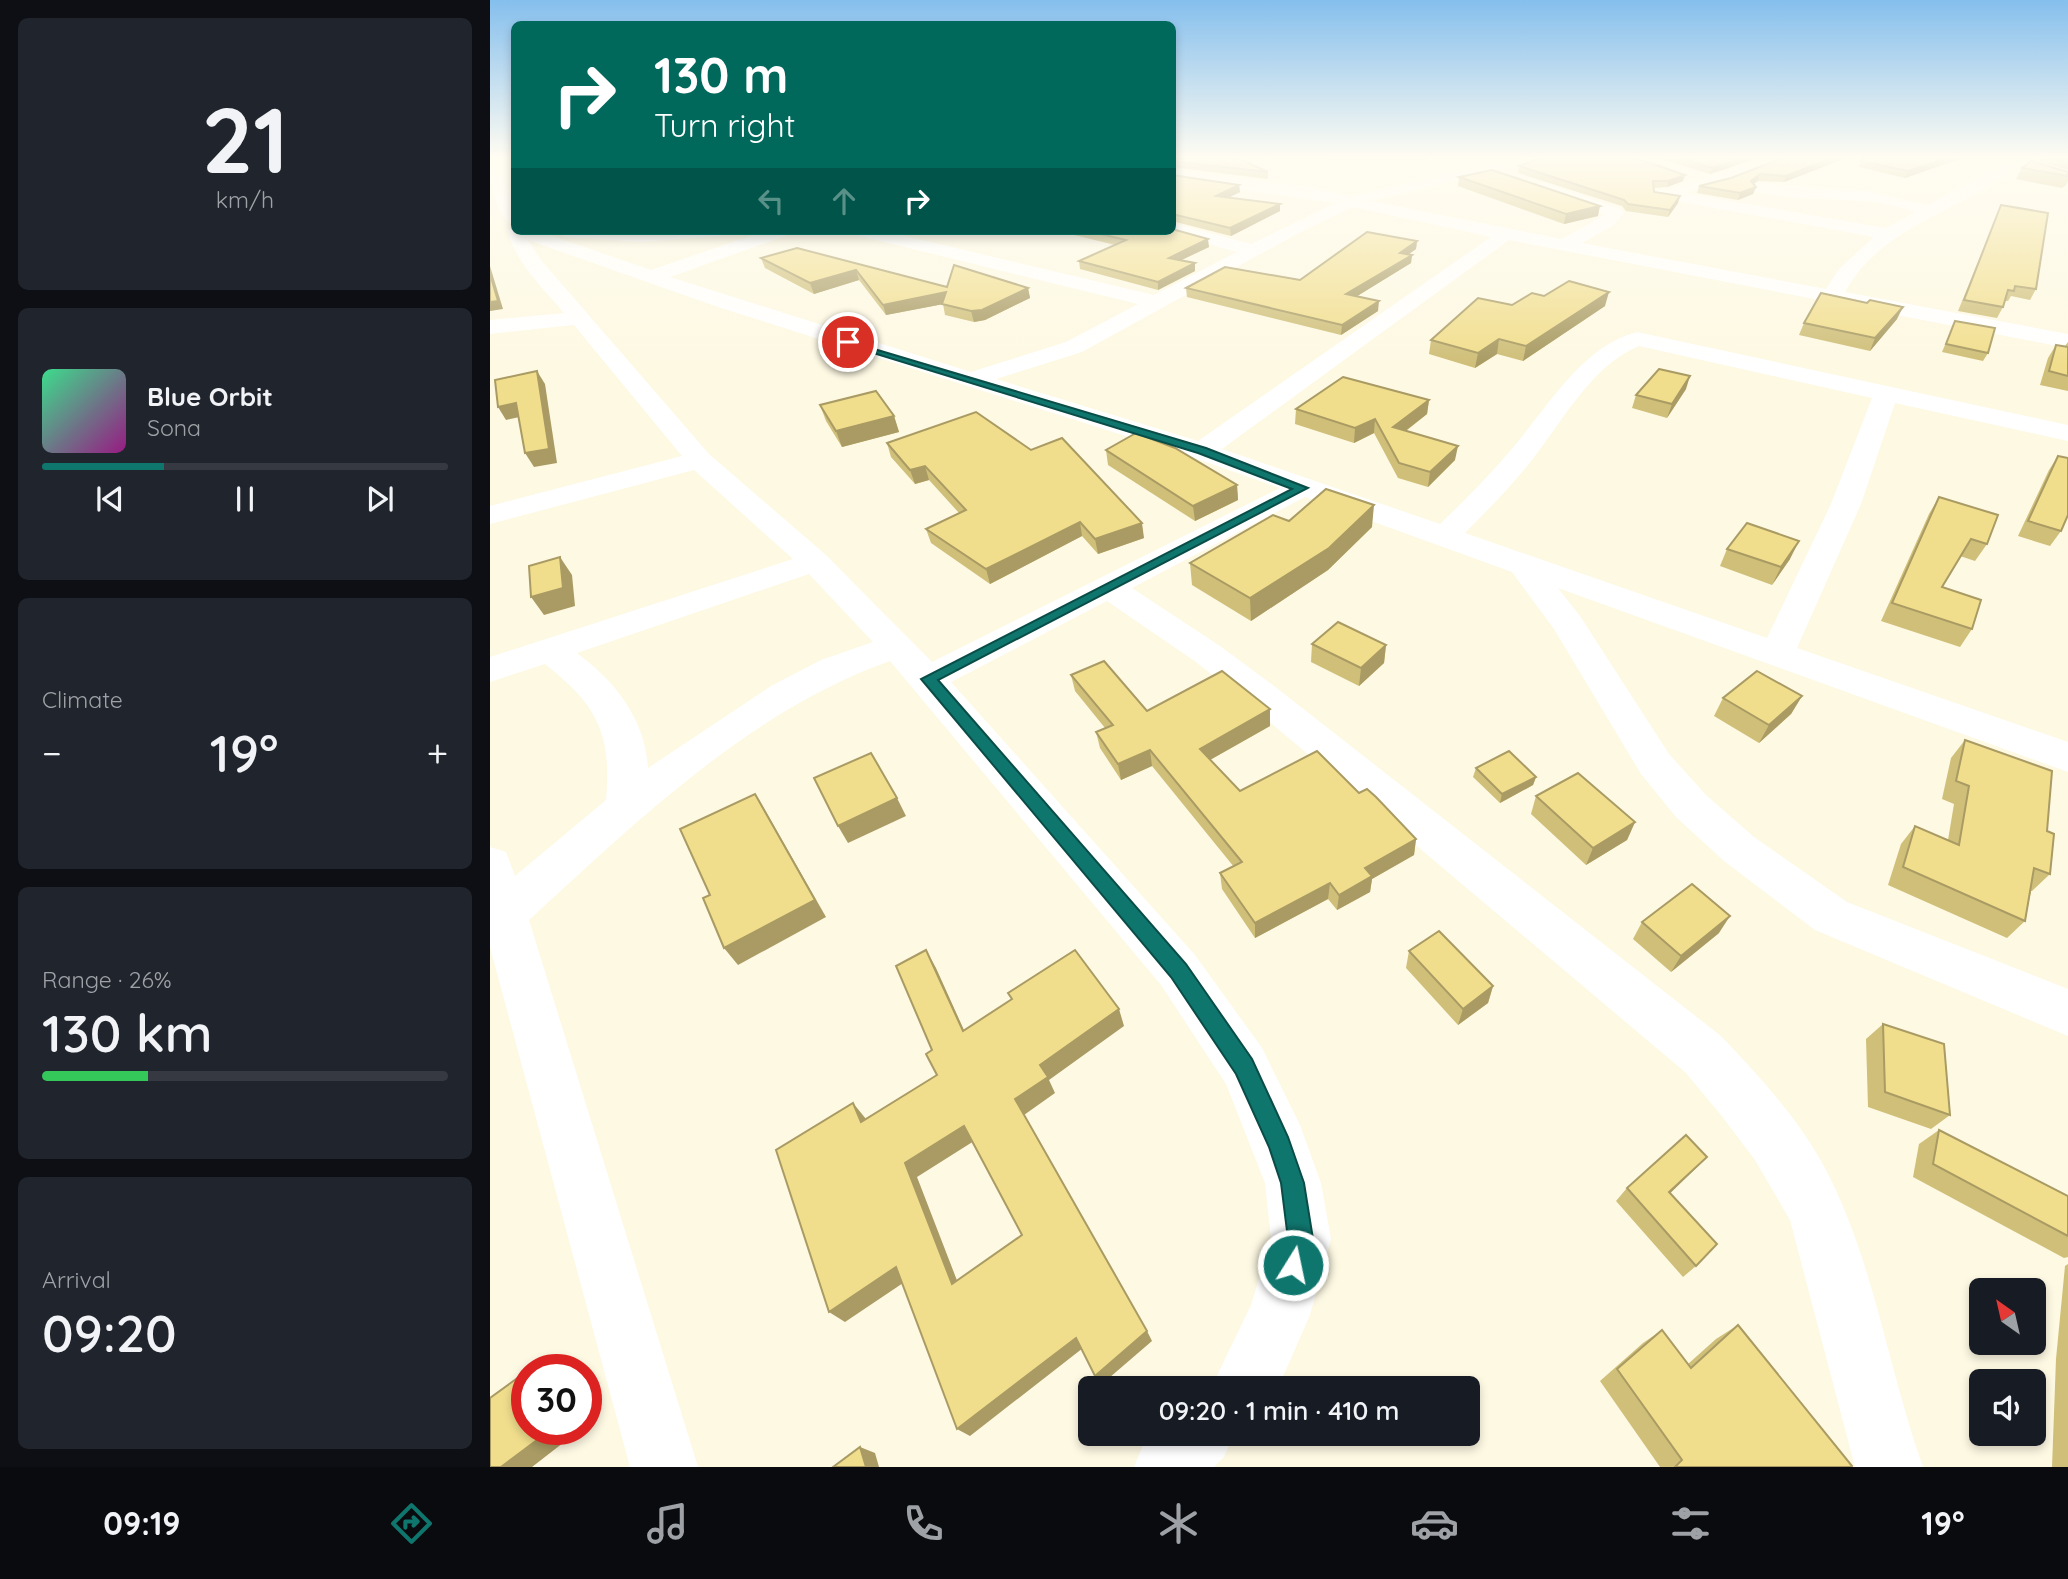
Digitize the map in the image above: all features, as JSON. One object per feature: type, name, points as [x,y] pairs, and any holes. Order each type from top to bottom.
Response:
[{"type":"street","points":[[969,380],[1074,347],[1303,226]]},
{"type":"street","points":[[1463,226],[1564,246],[2068,329]]},
{"type":"street","points":[[1564,246],[1597,226]]},
{"type":"street","points":[[1846,226],[1888,234]]},
{"type":"street","points":[[1835,289],[1873,244],[1903,226]]},
{"type":"street","points":[[1176,229],[1255,251]]},
{"type":"street","points":[[527,235],[520,243],[534,264],[699,460],[815,562],[899,646],[1178,970],[1244,1066],[1280,1145],[1293,1183],[1301,1239],[1279,1315],[1250,1376]]},
{"type":"street","points":[[544,235],[651,277],[969,380],[1202,451],[1778,652],[2068,757]]},
{"type":"street","points":[[610,235],[668,235]]},
{"type":"street","points":[[651,277],[771,235]]},
{"type":"street","points":[[879,235],[1160,303]]},
{"type":"street","points":[[1202,451],[1505,235]]},
{"type":"street","points":[[1835,289],[2068,341]]},
{"type":"street","points":[[490,327],[578,318]]},
{"type":"street","points":[[1445,536],[1508,471],[1547,420],[1619,345],[1637,339],[2068,433]]},
{"type":"street","points":[[1778,652],[1846,504],[1886,394]]},
{"type":"street","points":[[490,515],[699,460]]},
{"type":"street","points":[[928,679],[1302,488]]},
{"type":"street","points":[[490,670],[815,562]]},
{"type":"street","points":[[1523,565],[1568,624],[1655,764],[1691,806],[1739,849],[1830,916],[2068,1013]]},
{"type":"street","points":[[1106,586],[1208,654],[1265,698],[1703,1054],[1756,1111],[1803,1187],[1826,1238],[1869,1412],[1889,1467]]},
{"type":"street","points":[[664,1467],[495,901],[680,765],[785,695],[834,668],[899,646]]},
{"type":"street","points":[[549,650],[589,679],[616,713],[626,739],[629,763],[626,807]]},
{"type":"street","points":[[1168,1467],[1188,1446]]},
{"type":"building","points":[[1993,226],[2046,226],[2036,289],[2015,286],[2014,291],[2008,290],[2003,307],[1964,300]]},
{"type":"building","points":[[1176,230],[1208,239],[1169,258],[1195,263],[1158,282],[1079,261],[1126,240],[1105,235],[1176,235]]},
{"type":"building","points":[[1367,232],[1417,241],[1400,253],[1412,255],[1346,294],[1379,301],[1342,325],[1186,288],[1225,267],[1300,280]]},
{"type":"building","points":[[797,248],[947,287],[954,265],[1028,288],[982,310],[971,311],[942,304],[946,292],[883,305],[856,270],[810,283],[761,258]]},
{"type":"building","points":[[490,274],[498,301],[490,302]]},
{"type":"building","points":[[1569,281],[1609,292],[1526,346],[1499,339],[1478,353],[1431,340],[1478,298],[1512,305],[1532,293],[1544,296]]},
{"type":"building","points":[[1821,293],[1867,303],[1870,300],[1903,307],[1875,338],[1804,323]]},
{"type":"building","points":[[1955,321],[1995,328],[1988,353],[1946,344]]},
{"type":"building","points":[[2056,345],[2068,347],[2068,376],[2049,371]]},
{"type":"building","points":[[1659,369],[1690,376],[1672,404],[1636,395]]},
{"type":"building","points":[[537,371],[549,449],[525,453],[516,403],[498,407],[495,380]]},
{"type":"building","points":[[1343,377],[1429,400],[1393,427],[1458,446],[1430,472],[1399,463],[1375,419],[1355,428],[1296,409]]},
{"type":"building","points":[[876,391],[894,416],[836,431],[820,405]]},
{"type":"building","points":[[976,412],[1031,450],[1062,438],[1142,523],[1095,539],[1080,522],[986,569],[926,529],[966,510],[925,466],[910,470],[887,443]]},
{"type":"building","points":[[1136,433],[1175,448],[1237,485],[1193,506],[1106,450]]},
{"type":"building","points":[[2058,456],[2068,458],[2068,515],[2061,531],[2028,521]]},
{"type":"building","points":[[1326,489],[1374,505],[1329,548],[1250,598],[1190,563],[1273,515],[1289,521]]},
{"type":"building","points":[[1939,497],[1998,515],[1987,544],[1971,539],[1942,587],[1981,600],[1972,629],[1892,603]]},
{"type":"building","points":[[1747,523],[1799,541],[1781,567],[1727,549]]},
{"type":"building","points":[[560,557],[563,588],[531,597],[529,566]]},
{"type":"building","points":[[1338,622],[1386,645],[1361,668],[1312,644]]},
{"type":"building","points":[[1104,661],[1147,711],[1222,671],[1270,709],[1200,749],[1240,791],[1317,751],[1359,793],[1367,789],[1376,797],[1416,839],[1365,868],[1372,876],[1339,895],[1330,883],[1255,923],[1220,873],[1242,862],[1150,750],[1118,764],[1096,732],[1113,725],[1071,675]]},
{"type":"building","points":[[1757,671],[1802,696],[1769,725],[1723,698]]},
{"type":"building","points":[[1965,740],[2052,771],[2047,831],[2054,834],[2050,874],[2034,868],[2025,921],[1903,867],[1915,826],[1959,845],[1969,786],[1956,781]]},
{"type":"building","points":[[1509,751],[1536,777],[1502,794],[1476,768]]},
{"type":"building","points":[[871,753],[897,798],[838,826],[814,778]]},
{"type":"building","points":[[1578,773],[1635,822],[1593,848],[1536,796]]},
{"type":"building","points":[[755,794],[815,900],[724,948],[703,898],[710,895],[680,829]]},
{"type":"building","points":[[1692,884],[1730,916],[1681,956],[1642,922]]},
{"type":"building","points":[[1439,931],[1493,986],[1463,1009],[1409,951]]},
{"type":"building","points":[[926,950],[963,1031],[1012,999],[1008,993],[1075,950],[1119,1009],[1040,1065],[1048,1077],[1015,1099],[1147,1331],[1095,1376],[1076,1338],[957,1429],[896,1267],[829,1312],[776,1150],[853,1103],[861,1122],[937,1075],[926,1054],[932,1050],[896,966]],"holes":[[[964,1126],[1022,1235],[952,1284],[905,1163]]]},
{"type":"building","points":[[1883,1024],[1944,1044],[1950,1115],[1885,1092]]},
{"type":"building","points":[[1939,1130],[2068,1196],[2068,1236],[1933,1164]]},
{"type":"building","points":[[1686,1135],[1707,1157],[1669,1192],[1717,1244],[1696,1266],[1627,1188]]},
{"type":"building","points":[[1738,1325],[1851,1467],[1675,1467],[1682,1460],[1617,1369],[1662,1330],[1691,1368]]},
{"type":"building","points":[[511,1383],[511,1445],[530,1445],[501,1467],[490,1467],[490,1398]]},
{"type":"building","points":[[860,1447],[866,1467],[833,1467]]},
{"type":"route","points":[[848,342],[1202,451],[1302,488],[928,679],[1178,970],[1244,1066],[1280,1145],[1293,1183],[1301,1239],[1293,1265]]}]
